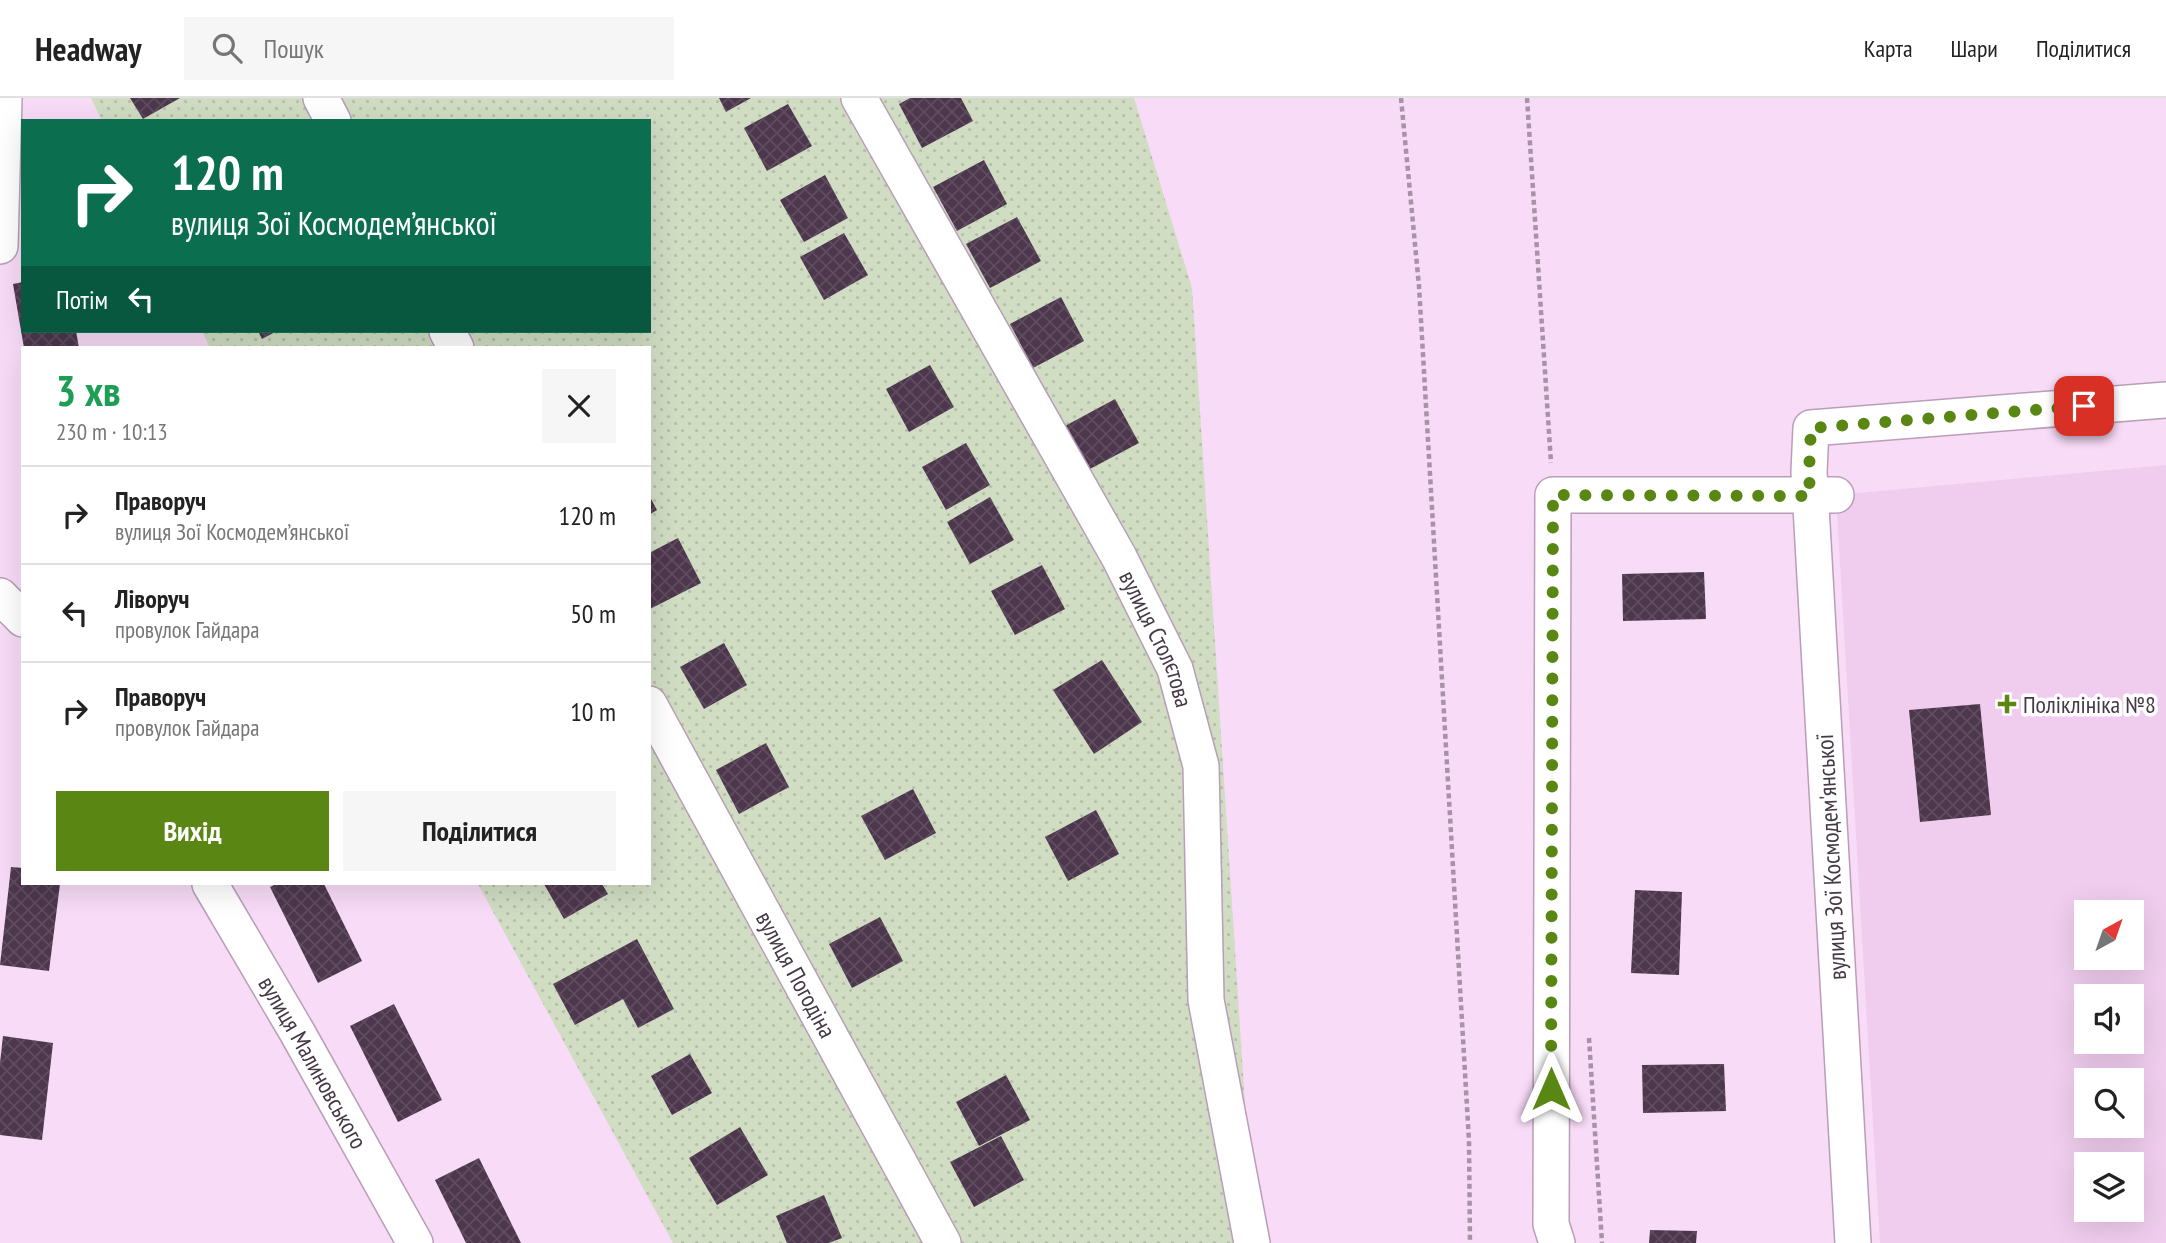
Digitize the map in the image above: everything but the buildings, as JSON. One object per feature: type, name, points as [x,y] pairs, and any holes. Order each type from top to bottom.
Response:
[{"type":"street","points":[[0,246],[4,98]]},
{"type":"street","points":[[321,98],[332,119]]},
{"type":"street","name":"вулиця Столєтова","points":[[859,98],[1119,557],[1175,669],[1201,765],[1206,1000],[1251,1243]]},
{"type":"street","name":"вулиця Зої Космодем'янської","points":[[1853,1243],[1818,488],[1811,428],[2166,400]]},
{"type":"street","points":[[1557,1243],[1550,1224],[1553,495],[1818,488]]},
{"type":"street","points":[[0,596],[21,616]]},
{"type":"street","name":"вулиця Погодіна","points":[[651,708],[943,1243]]},
{"type":"street","name":"вулиця Малиновського","points":[[211,885],[297,1032],[415,1243]]},
{"type":"path","points":[[1401,98],[1419,286],[1469,1141],[1470,1243]]},
{"type":"shaded area","name":"Поліклініка №8","points":[[2166,465],[2166,1243],[1880,1243],[1836,495]]},
{"type":"green space","points":[[91,98],[1134,98],[1192,288],[1254,1243],[673,1243],[479,885],[651,885],[651,346],[209,346],[203,333],[651,333],[651,119],[101,119]]},
{"type":"place","name":"Поліклініка №8","points":[[2007,704]]},
{"type":"route","points":[[1551,1089],[1553,495],[1810,496],[1811,428],[2084,406]]}]
